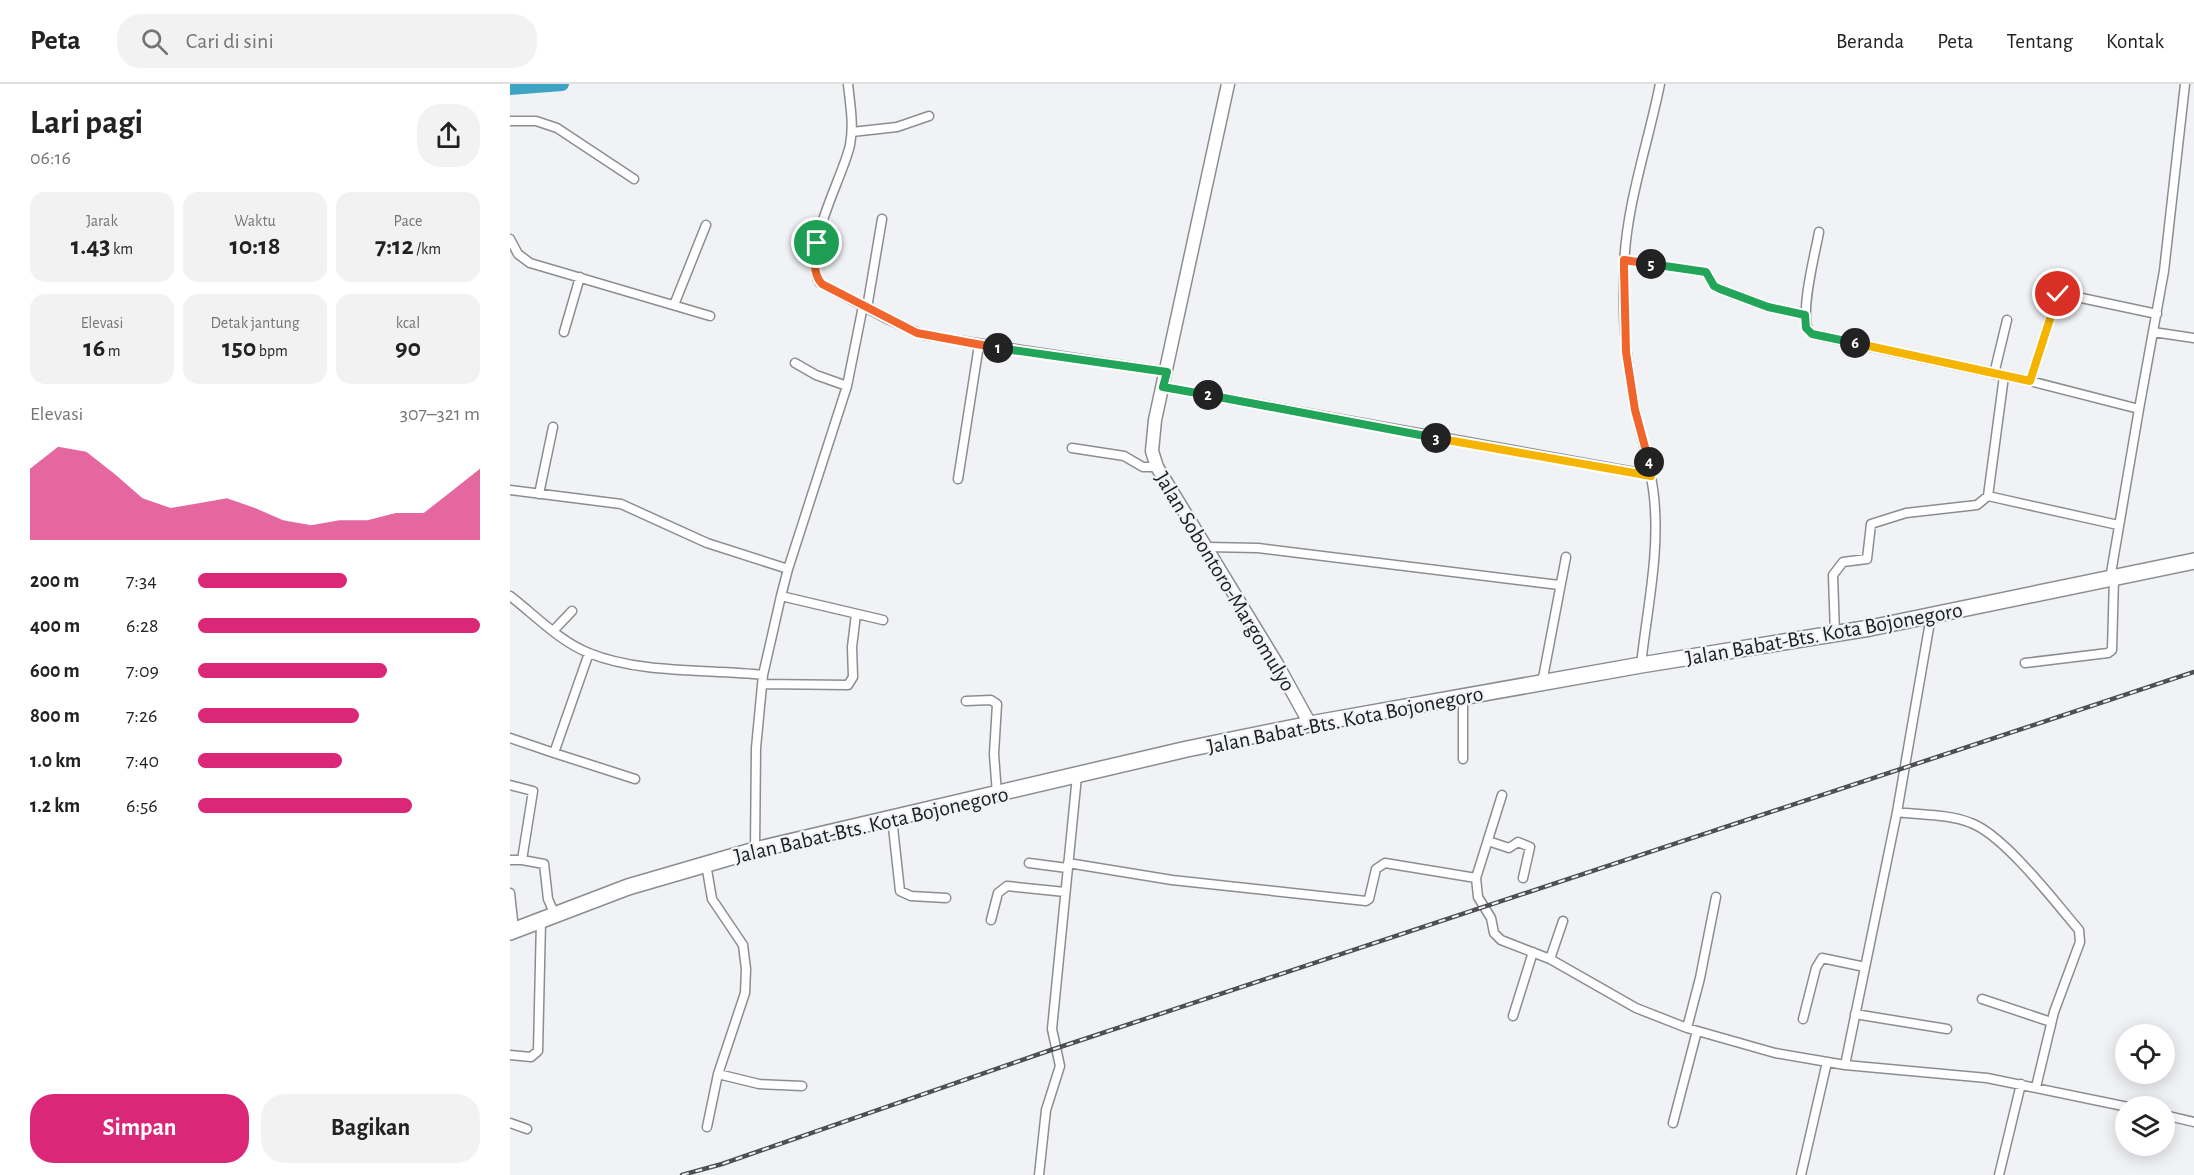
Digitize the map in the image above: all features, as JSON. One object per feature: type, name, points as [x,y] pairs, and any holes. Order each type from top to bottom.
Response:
[{"type":"highway","name":"Jalan Babat-Bts. Kota Bojonegoro","points":[[512,931],[628,887],[755,850],[1187,749],[1310,724],[1931,616],[2194,561]]},
{"type":"street","points":[[848,84],[852,132],[845,162],[820,229],[814,263],[820,283],[917,333],[979,345],[1167,372]]},
{"type":"street","name":"Jalan Sobontoro-Margomulyo","points":[[1228,84],[1152,444],[1157,467],[1207,547],[1310,724]]},
{"type":"street","points":[[1641,665],[1656,535],[1651,476],[1635,410],[1626,352],[1624,260],[1632,204],[1660,84]]},
{"type":"street","points":[[2025,663],[2108,653],[2112,650],[2112,578],[2118,525],[2157,314],[2171,217],[2185,84]]},
{"type":"street","points":[[852,132],[897,127],[929,116]]},
{"type":"street","points":[[510,121],[536,121],[557,128],[634,179]]},
{"type":"street","points":[[755,850],[756,748],[763,680],[788,569],[847,386],[882,219]]},
{"type":"street","points":[[674,305],[706,225]]},
{"type":"street","points":[[1819,232],[1805,315],[1806,328],[1812,334],[2030,381],[2139,409]]},
{"type":"street","points":[[512,243],[522,258],[530,263],[710,316]]},
{"type":"street","points":[[510,256],[512,243]]},
{"type":"street","points":[[1624,260],[1706,272],[1714,286],[1720,289],[1768,307],[1805,315]]},
{"type":"street","points":[[564,332],[580,277]]},
{"type":"street","points":[[2030,381],[2058,294],[2157,314]]},
{"type":"street","points":[[1834,634],[1833,575],[1843,562],[1867,559],[1870,525],[1906,513],[1977,505],[1988,496],[1999,375],[2007,320]]},
{"type":"street","points":[[2153,332],[2194,338]]},
{"type":"street","points":[[958,478],[979,345]]},
{"type":"street","points":[[795,363],[816,375],[847,386]]},
{"type":"street","points":[[1163,387],[1651,476]]},
{"type":"street","points":[[539,494],[553,427]]},
{"type":"street","points":[[1071,448],[1124,456],[1143,467],[1157,467]]},
{"type":"street","points":[[510,490],[621,504],[707,543],[788,569]]},
{"type":"street","points":[[1988,496],[2118,525]]},
{"type":"street","points":[[1207,547],[1258,548],[1559,585]]},
{"type":"street","points":[[1542,683],[1566,557]]},
{"type":"street","points":[[510,596],[554,630],[589,653],[645,665],[763,680],[848,685],[853,677],[852,647],[856,614]]},
{"type":"street","points":[[781,596],[883,620]]},
{"type":"street","points":[[554,630],[572,611]]},
{"type":"street","points":[[1845,1065],[1897,812],[1931,616]]},
{"type":"street","points":[[554,753],[589,653]]},
{"type":"street","points":[[1463,697],[1463,759]]},
{"type":"street","points":[[966,701],[991,700],[998,704],[994,746],[997,794]]},
{"type":"street","points":[[510,738],[635,779]]},
{"type":"street","points":[[1039,1175],[1046,1110],[1060,1066],[1052,1029],[1077,776]]},
{"type":"street","points":[[510,785],[533,791],[522,860]]},
{"type":"street","points":[[1502,795],[1476,878],[1478,897],[1491,918],[1497,937],[1551,959],[1636,1008],[1687,1028],[1765,1050],[1845,1065],[1968,1076],[2020,1084],[2115,1104]]},
{"type":"street","points":[[1897,812],[1959,820],[1983,828],[2031,876],[2079,930],[2080,942],[2051,1022],[2036,1087]]},
{"type":"street","points":[[892,818],[900,891],[911,896],[946,898]]},
{"type":"street","points":[[1488,841],[1509,848],[1518,842],[1530,847],[1523,878]]},
{"type":"street","points":[[510,860],[544,864],[548,899],[538,1051],[531,1057],[510,1055]]},
{"type":"street","points":[[1029,863],[1068,865],[1172,880],[1366,901],[1369,899],[1376,869],[1385,863],[1476,878]]},
{"type":"street","points":[[706,864],[712,899],[743,945],[746,969],[745,993],[718,1074],[707,1127]]},
{"type":"street","points":[[991,920],[998,893],[1007,886],[1065,892]]},
{"type":"street","points":[[510,893],[512,931]]},
{"type":"street","points":[[1687,1028],[1700,978],[1716,897]]},
{"type":"street","points":[[1551,959],[1563,921]]},
{"type":"street","points":[[1513,1016],[1533,952]]},
{"type":"street","points":[[1803,1019],[1816,968],[1822,958],[1865,967]]},
{"type":"street","points":[[1982,999],[2051,1022]]},
{"type":"street","points":[[1855,1014],[1947,1029]]},
{"type":"street","points":[[1673,1123],[1697,1031]]},
{"type":"street","points":[[1801,1175],[1827,1062]]},
{"type":"street","points":[[718,1074],[759,1084],[802,1086]]},
{"type":"street","points":[[2000,1175],[2020,1084]]},
{"type":"street","points":[[2175,1118],[2194,1122]]},
{"type":"street","points":[[510,1123],[527,1129]]},
{"type":"waterway","points":[[510,88],[562,84]]},
{"type":"railway","points":[[682,1175],[722,1164],[1048,1051],[2194,672]]},
{"type":"route","points":[[817,243],[814,263],[816,277],[820,283],[887,319],[924,335],[1167,372],[1163,387],[1651,476],[1635,410],[1626,352],[1624,260],[1706,272],[1714,286],[1720,289],[1768,307],[1805,315],[1806,328],[1812,334],[2030,381],[2058,294]]}]
